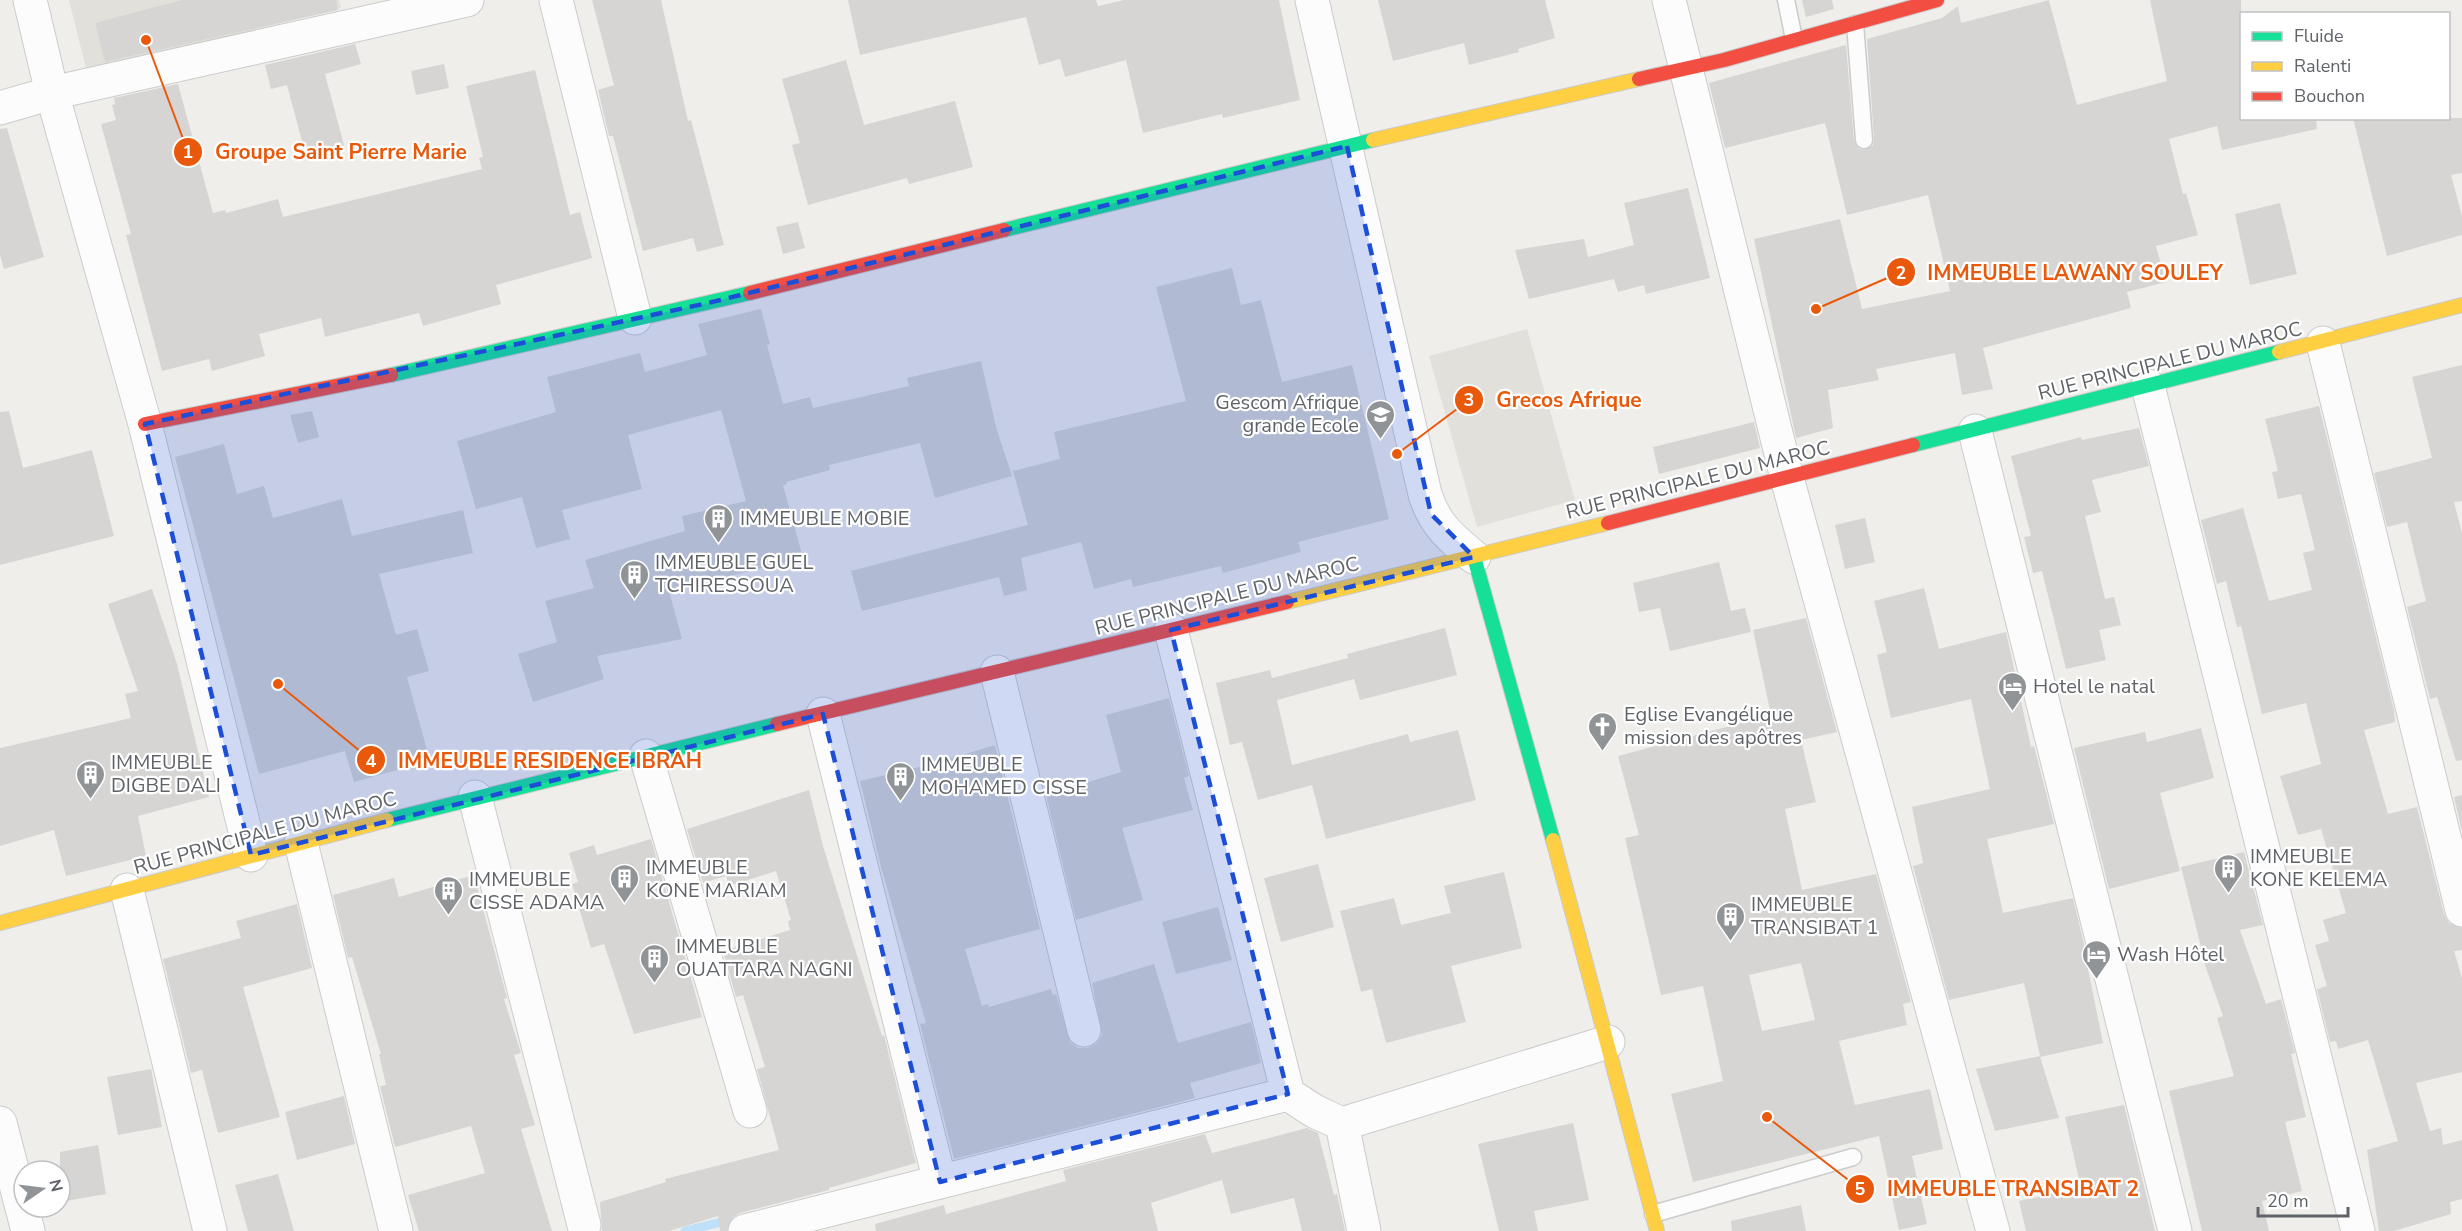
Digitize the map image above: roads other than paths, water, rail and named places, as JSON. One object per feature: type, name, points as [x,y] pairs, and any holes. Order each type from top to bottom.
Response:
[{"type":"street","points":[[30,0],[52,93],[145,424],[251,855]]},
{"type":"street","points":[[0,108],[52,93],[467,0]]},
{"type":"street","points":[[556,0],[635,318]]},
{"type":"street","points":[[1312,0],[1431,514],[1442,530],[1474,557],[1608,1042],[1657,1231]]},
{"type":"street","points":[[1669,0],[1684,69],[1786,478],[1993,1231]]},
{"type":"street","points":[[145,424],[367,380],[708,303],[1347,146],[1684,69],[1937,0]]},
{"type":"street","name":"RUE PRINCIPALE DU MAROC","points":[[0,923],[475,797],[1474,557],[2323,343],[2462,305]]},
{"type":"street","points":[[2323,343],[2462,910]]},
{"type":"street","points":[[2148,386],[2358,1231]]},
{"type":"street","points":[[1975,431],[2175,1231]]},
{"type":"street","points":[[1171,630],[1288,1094],[1314,1111],[1342,1124],[1608,1042]]},
{"type":"street","points":[[997,672],[1084,1030]]},
{"type":"street","points":[[822,714],[940,1182]]},
{"type":"street","points":[[646,756],[750,1111]]},
{"type":"street","points":[[475,797],[584,1225]]},
{"type":"street","points":[[301,843],[396,1231]]},
{"type":"street","points":[[128,890],[210,1231]]},
{"type":"street","points":[[745,1231],[1288,1094]]},
{"type":"street","points":[[0,1123],[28,1231]]},
{"type":"street","points":[[1342,1124],[1364,1231]]},
{"type":"lane","points":[[1786,0],[1794,39]]},
{"type":"lane","points":[[1855,24],[1864,140]]},
{"type":"lane","points":[[1653,1214],[1853,1157]]},
{"type":"waterway","points":[[685,1231],[729,1220]]},
{"type":"place","name":"Groupe Saint Pierre Marie","points":[[146,40]]},
{"type":"place","name":"IMMEUBLE LAWANY SOULEY","points":[[1816,309]]},
{"type":"place","name":"Gescom Afrique grande Ecole","points":[[1380,440]]},
{"type":"place","name":"Grecos Afrique","points":[[1397,454]]},
{"type":"place","name":"IMMEUBLE MOBIE","points":[[719,544]]},
{"type":"place","name":"IMMEUBLE GUEL TCHIRESSOUA","points":[[634,600]]},
{"type":"place","name":"IMMEUBLE RESIDENCE IBRAH","points":[[278,684]]},
{"type":"place","name":"Hotel le natal","points":[[2012,712]]},
{"type":"place","name":"Eglise Evangélique mission des apôtres","points":[[1603,752]]},
{"type":"place","name":"IMMEUBLE DIGBE DALI","points":[[90,800]]},
{"type":"place","name":"IMMEUBLE MOHAMED CISSE","points":[[900,802]]},
{"type":"place","name":"IMMEUBLE KONE KELEMA","points":[[2229,894]]},
{"type":"place","name":"IMMEUBLE KONE MARIAM","points":[[625,904]]},
{"type":"place","name":"IMMEUBLE CISSE ADAMA","points":[[448,916]]},
{"type":"place","name":"IMMEUBLE TRANSIBAT 1","points":[[1730,942]]},
{"type":"place","name":"Wash Hôtel","points":[[2096,980]]},
{"type":"place","name":"IMMEUBLE OUATTARA NAGNI","points":[[655,984]]},
{"type":"place","name":"IMMEUBLE TRANSIBAT 2","points":[[1767,1117]]}]
